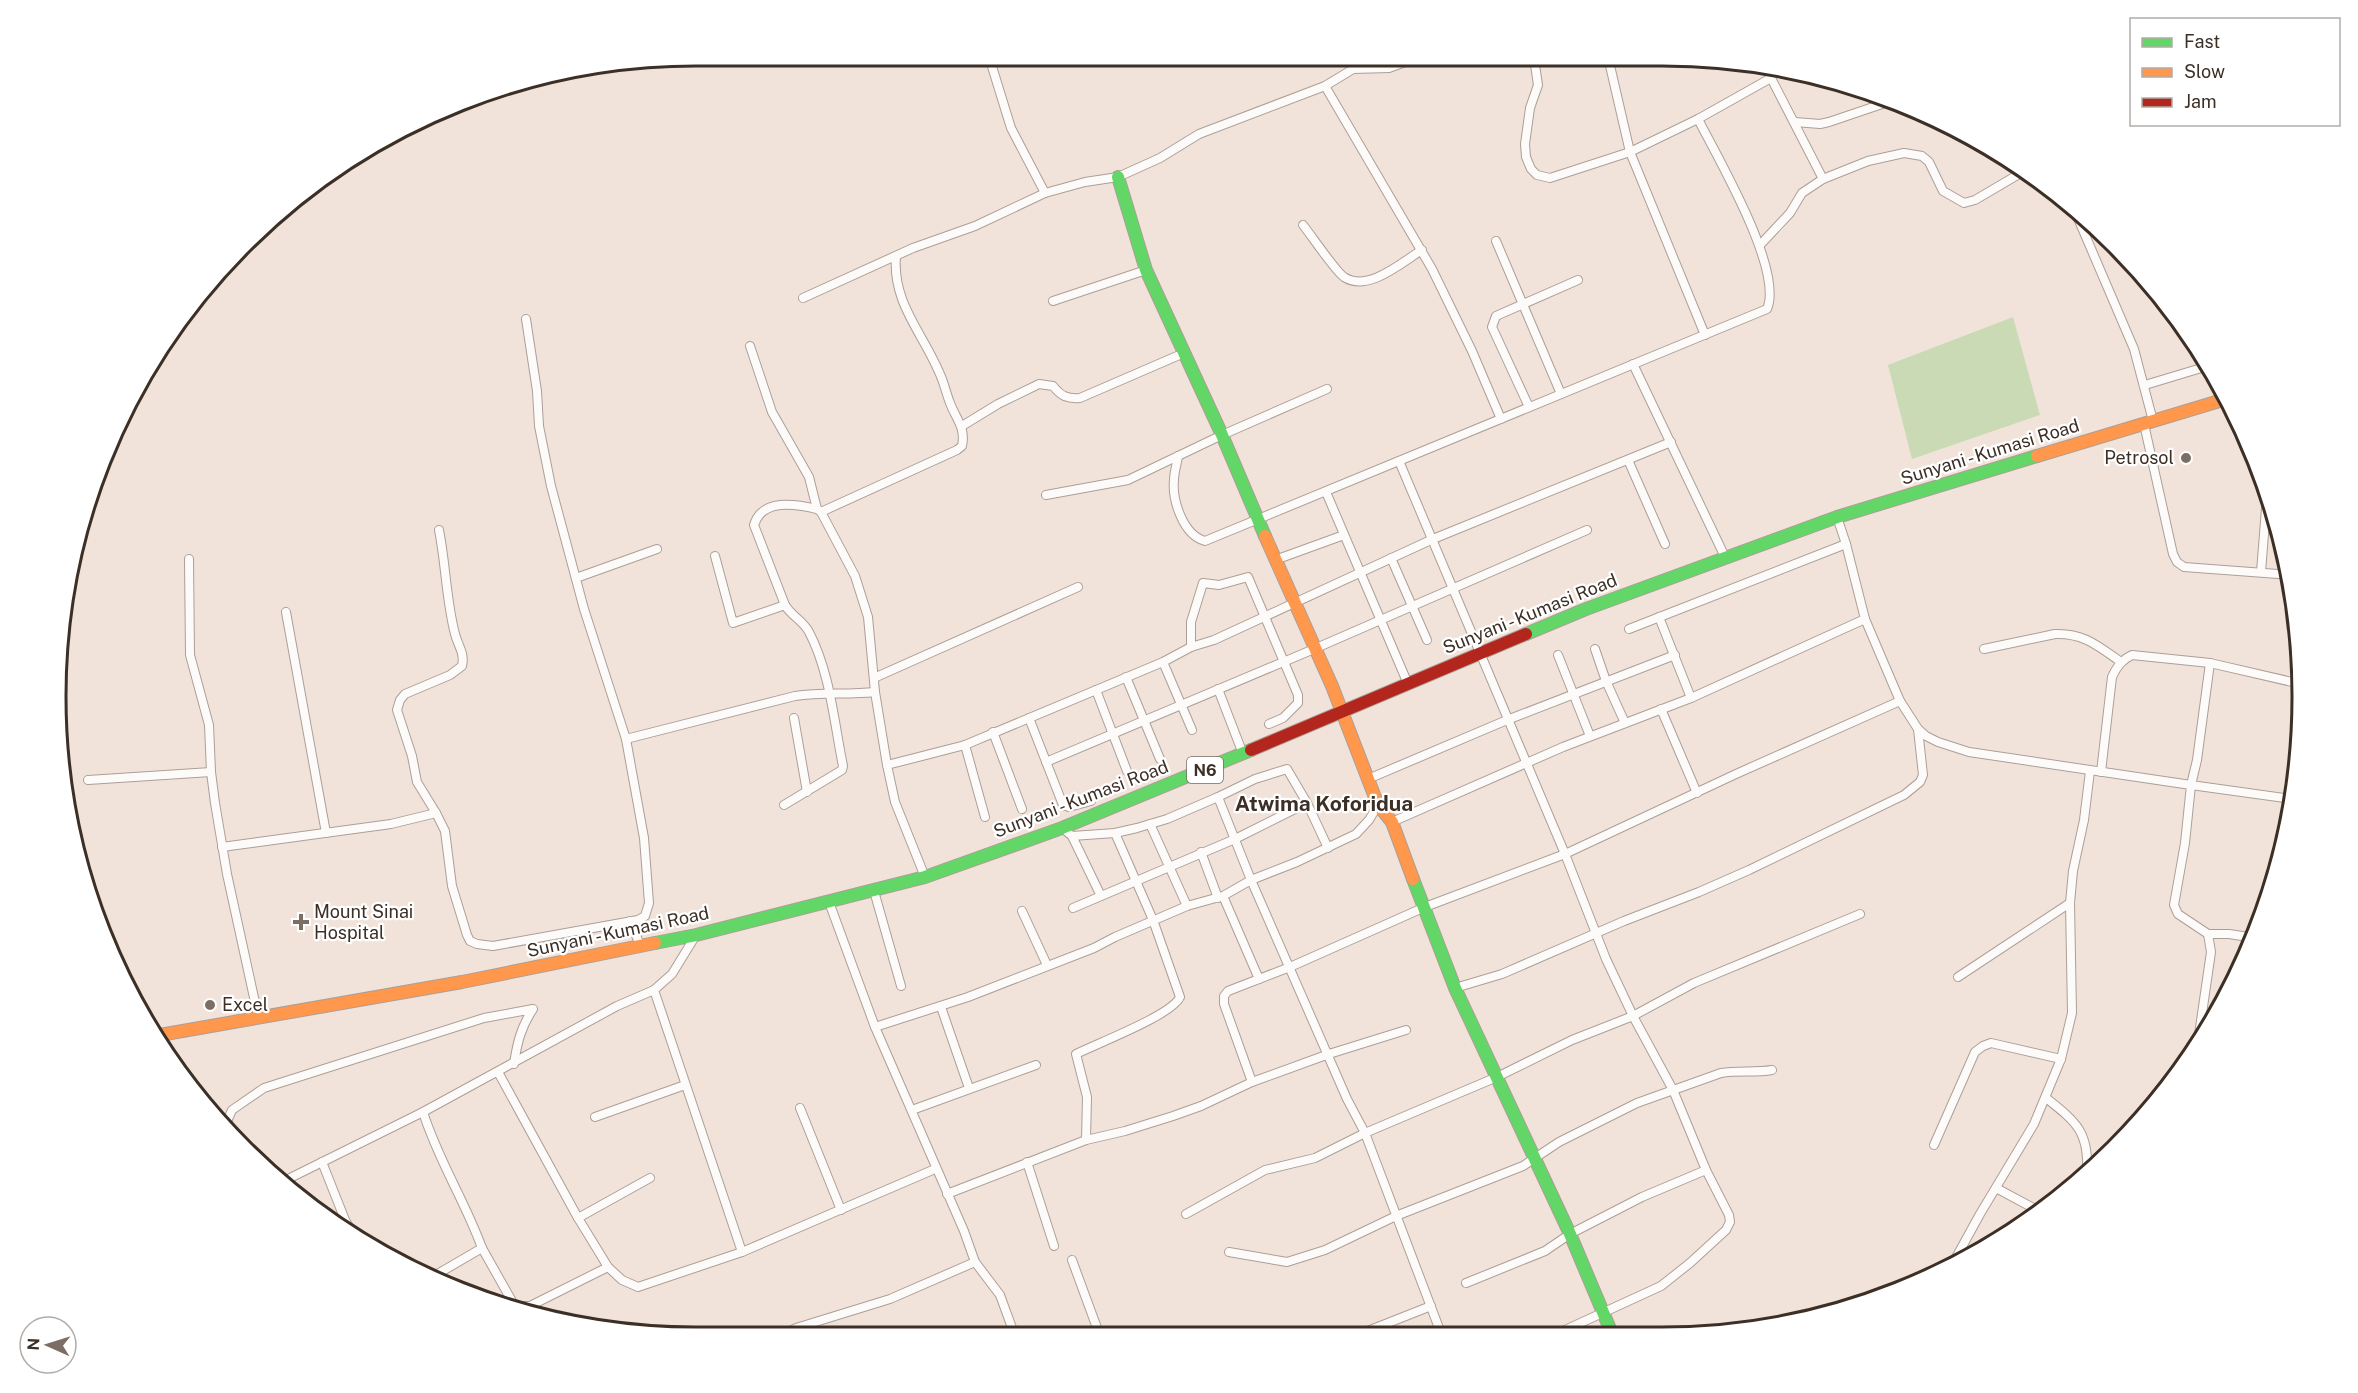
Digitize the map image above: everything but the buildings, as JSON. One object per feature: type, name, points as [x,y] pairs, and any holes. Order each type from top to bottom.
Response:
[{"type":"main road","points":[[1118,177],[1146,270],[1222,435],[1342,711],[1378,804],[1392,822],[1455,988],[1570,1234],[1609,1327]]},
{"type":"main road","name":"Sunyani - Kumasi Road","points":[[164,1034],[462,982],[696,935],[874,891],[925,876],[1067,832],[1342,711],[1597,604],[1725,557],[1837,518],[2218,401]]},
{"type":"street","points":[[992,66],[1011,128],[1045,193]]},
{"type":"street","points":[[803,298],[896,256],[975,226],[1045,193],[1085,182],[1118,177],[1160,158],[1199,134],[1325,86],[1353,69],[1396,66]]},
{"type":"street","points":[[1535,66],[1538,85],[1530,108],[1525,144],[1526,157],[1531,169],[1537,175],[1550,178],[1630,152],[1698,119],[1768,75]]},
{"type":"street","points":[[1610,66],[1630,152],[1705,335]]},
{"type":"street","points":[[1771,76],[1823,179]]},
{"type":"street","points":[[1325,86],[1422,250],[1472,351],[1501,419]]},
{"type":"street","points":[[1795,122],[1820,124],[1879,105]]},
{"type":"street","points":[[1178,456],[1173,482],[1179,512],[1188,528],[1200,540],[1205,541],[1767,309],[1771,294],[1760,244],[1698,119]]},
{"type":"street","points":[[1760,244],[1790,213],[1802,193],[1823,179],[1868,161],[1904,153],[1915,153],[1929,162],[1943,190],[1964,203],[1975,200],[2017,175]]},
{"type":"street","points":[[1303,225],[1344,277],[1360,282],[1374,279],[1422,250]]},
{"type":"street","points":[[2081,226],[2134,349],[2145,385],[2149,423],[2173,554],[2177,562],[2184,567],[2280,574]]},
{"type":"street","points":[[1496,241],[1562,394]]},
{"type":"street","points":[[784,806],[842,770],[843,766],[829,693],[810,633],[804,623],[789,612],[785,605],[754,525],[756,520],[769,507],[780,505],[793,504],[819,511],[962,446],[963,426],[950,404],[940,373],[913,324],[897,287],[896,256]]},
{"type":"street","points":[[1053,301],[1146,270]]},
{"type":"street","points":[[1529,407],[1492,327],[1496,316],[1524,306],[1578,280]]},
{"type":"street","points":[[440,530],[451,615],[464,659],[462,666],[450,675],[405,694],[397,710],[412,756],[417,782],[445,831],[452,886],[470,941],[482,946],[493,946],[638,920],[645,916],[649,903],[644,838],[626,739],[576,578],[551,486],[539,426],[537,391],[526,319]]},
{"type":"street","points":[[750,346],[772,412],[809,477],[819,511],[861,592],[868,617],[875,692],[887,765],[896,802],[925,876]]},
{"type":"street","points":[[963,426],[998,404],[1039,384],[1053,386],[1061,395],[1080,398],[1184,354]]},
{"type":"street","points":[[1633,364],[1725,557]]},
{"type":"street","points":[[2145,385],[2200,368]]},
{"type":"street","points":[[1046,495],[1128,480],[1222,435],[1327,389]]},
{"type":"street","points":[[887,765],[965,745],[1294,605],[1433,539],[1671,442]]},
{"type":"street","points":[[1628,460],[1665,544]]},
{"type":"street","points":[[1399,461],[1565,854],[1606,959],[1633,1016],[1673,1090],[1706,1170],[1731,1222],[1726,1230],[1690,1263],[1661,1286],[1572,1327]]},
{"type":"street","points":[[1326,492],[1408,684]]},
{"type":"street","points":[[2261,572],[2265,515]]},
{"type":"street","points":[[1837,518],[1846,544],[1864,619],[1900,701],[1918,729],[1938,742],[1960,750],[2284,798]]},
{"type":"street","points":[[1046,762],[1587,530]]},
{"type":"street","points":[[1275,560],[1344,535]]},
{"type":"street","points":[[1629,629],[1846,544]]},
{"type":"street","points":[[576,578],[657,549]]},
{"type":"street","points":[[715,556],[733,623],[785,605]]},
{"type":"street","points":[[1391,558],[1427,640]]},
{"type":"street","points":[[189,560],[190,655],[209,725],[211,772],[222,847],[258,1016]]},
{"type":"street","points":[[1191,647],[1191,622],[1204,582],[1219,585],[1248,577],[1298,695],[1298,703],[1283,718],[1269,724]]},
{"type":"street","points":[[874,678],[1078,587]]},
{"type":"street","points":[[286,612],[326,833]]},
{"type":"street","points":[[1659,617],[1691,698]]},
{"type":"street","points":[[1392,822],[1590,736],[1691,698],[1864,619]]},
{"type":"street","points":[[1984,649],[2055,634],[2067,634],[2088,639],[2121,662]]},
{"type":"street","points":[[1595,649],[1606,681],[1625,723]]},
{"type":"street","points":[[1558,654],[1590,736]]},
{"type":"street","points":[[1368,779],[1507,720],[1675,655]]},
{"type":"street","points":[[2101,772],[2112,676],[2121,662],[2132,655],[2210,663],[2292,682]]},
{"type":"street","points":[[1162,662],[1192,730]]},
{"type":"street","points":[[2210,663],[2198,760],[2174,905],[2178,914],[2208,934],[2245,936]]},
{"type":"street","points":[[1126,677],[1160,759]]},
{"type":"street","points":[[1218,689],[1243,754]]},
{"type":"street","points":[[1096,690],[1127,771]]},
{"type":"street","points":[[626,739],[795,696],[875,692]]},
{"type":"street","points":[[1252,1082],[1226,1010],[1224,996],[1228,992],[1425,907],[1565,854],[1900,701]]},
{"type":"street","points":[[1661,710],[1697,793]]},
{"type":"street","points":[[794,718],[807,792]]},
{"type":"street","points":[[1029,718],[1063,805],[1069,807],[1091,801]]},
{"type":"street","points":[[1455,988],[1502,974],[1597,932],[1749,870],[1904,795],[1920,782],[1923,775],[1918,729]]},
{"type":"street","points":[[993,732],[1022,809]]},
{"type":"street","points":[[965,745],[985,817]]},
{"type":"street","points":[[1101,896],[1067,832],[1115,833],[1150,824],[1284,768],[1290,771],[1328,848]]},
{"type":"street","points":[[1959,1252],[2034,1124],[2061,1059],[2072,1013],[2070,903],[2073,871],[2084,820],[2090,771]]},
{"type":"street","points":[[88,780],[211,772]]},
{"type":"street","points":[[1218,797],[1251,880],[1347,1099],[1365,1133],[1439,1327]]},
{"type":"street","points":[[1073,908],[1235,838],[1307,803]]},
{"type":"street","points":[[875,1028],[941,1007],[1094,948],[1187,906],[1220,897],[1251,880],[1356,834],[1369,820],[1378,804]]},
{"type":"street","points":[[222,847],[391,824],[436,813]]},
{"type":"street","points":[[1150,824],[1187,906]]},
{"type":"street","points":[[1086,1140],[1087,1097],[1076,1054],[1159,1016],[1179,1000],[1154,920],[1115,833]]},
{"type":"street","points":[[1201,852],[1259,979]]},
{"type":"street","points":[[874,891],[901,986]]},
{"type":"street","points":[[829,902],[875,1028],[912,1110],[935,1169],[975,1262],[1000,1295],[1012,1327]]},
{"type":"street","points":[[1958,976],[2070,903]]},
{"type":"street","points":[[1022,912],[1047,965]]},
{"type":"street","points":[[1186,1214],[1265,1170],[1315,1158],[1365,1133],[1497,1077],[1572,1040],[1633,1016],[1694,983],[1860,914]]},
{"type":"street","points":[[630,921],[640,945]]},
{"type":"street","points":[[2201,1024],[2211,952],[2208,934]]},
{"type":"street","points":[[290,1178],[423,1112],[617,1006],[654,990],[672,974],[696,935]]},
{"type":"street","points":[[654,990],[742,1252]]},
{"type":"street","points":[[941,1007],[969,1088]]},
{"type":"street","points":[[228,1118],[232,1110],[264,1088],[484,1018],[533,1009],[518,1036],[514,1064]]},
{"type":"street","points":[[947,1194],[1086,1140],[1173,1116],[1201,1106],[1252,1082],[1329,1054],[1406,1030]]},
{"type":"street","points":[[1934,1145],[1976,1052],[1983,1046],[1991,1043],[2061,1059]]},
{"type":"street","points":[[912,1110],[1036,1065]]},
{"type":"street","points":[[1229,1252],[1287,1262],[1304,1258],[1347,1241],[1396,1216],[1510,1172],[1559,1142],[1605,1118],[1673,1090],[1721,1073],[1733,1071],[1758,1073],[1773,1070]]},
{"type":"street","points":[[498,1072],[578,1218],[608,1267],[622,1280],[638,1287],[742,1252],[935,1169]]},
{"type":"street","points":[[595,1117],[685,1085]]},
{"type":"street","points":[[2046,1098],[2076,1122],[2083,1135],[2086,1162]]},
{"type":"street","points":[[800,1108],[841,1210]]},
{"type":"street","points":[[423,1112],[432,1140],[470,1216],[482,1248],[510,1299]]},
{"type":"street","points":[[322,1162],[345,1220]]},
{"type":"street","points":[[1027,1162],[1054,1245]]},
{"type":"street","points":[[1466,1283],[1545,1251],[1570,1234],[1642,1197],[1706,1170]]},
{"type":"street","points":[[578,1218],[650,1178]]},
{"type":"street","points":[[1996,1188],[2031,1207]]},
{"type":"street","points":[[440,1272],[482,1248]]},
{"type":"street","points":[[1072,1260],[1097,1327]]},
{"type":"street","points":[[799,1327],[890,1299],[975,1262]]},
{"type":"street","points":[[531,1305],[608,1267]]},
{"type":"street","points":[[1378,1327],[1431,1306]]},
{"type":"green space","points":[[2013,317],[2040,415],[1912,459],[1888,365]]},
{"type":"traffic: fast","points":[[1118,177],[1146,270],[1222,435],[1265,536]]},
{"type":"traffic: fast","points":[[1526,634],[1586,609],[1837,517],[2037,456]]},
{"type":"traffic: fast","points":[[655,943],[696,935],[925,877],[1062,828],[1251,750]]},
{"type":"traffic: fast","points":[[1413,879],[1455,988],[1570,1234],[1609,1327]]},
{"type":"traffic: slow","points":[[2037,456],[2218,401]]},
{"type":"traffic: slow","points":[[1265,536],[1332,686],[1378,805],[1392,822],[1413,879]]},
{"type":"traffic: slow","points":[[164,1034],[462,982],[655,943]]},
{"type":"traffic: jam","points":[[1251,750],[1526,634]]},
{"type":"place","name":"Petrosol","points":[[2186,458]]},
{"type":"place","name":"Mount Sinai Hospital","points":[[301,922]]},
{"type":"place","name":"Excel","points":[[210,1005]]},
{"type":"district","name":"Atwima Koforidua","points":[[1324,804]]}]
